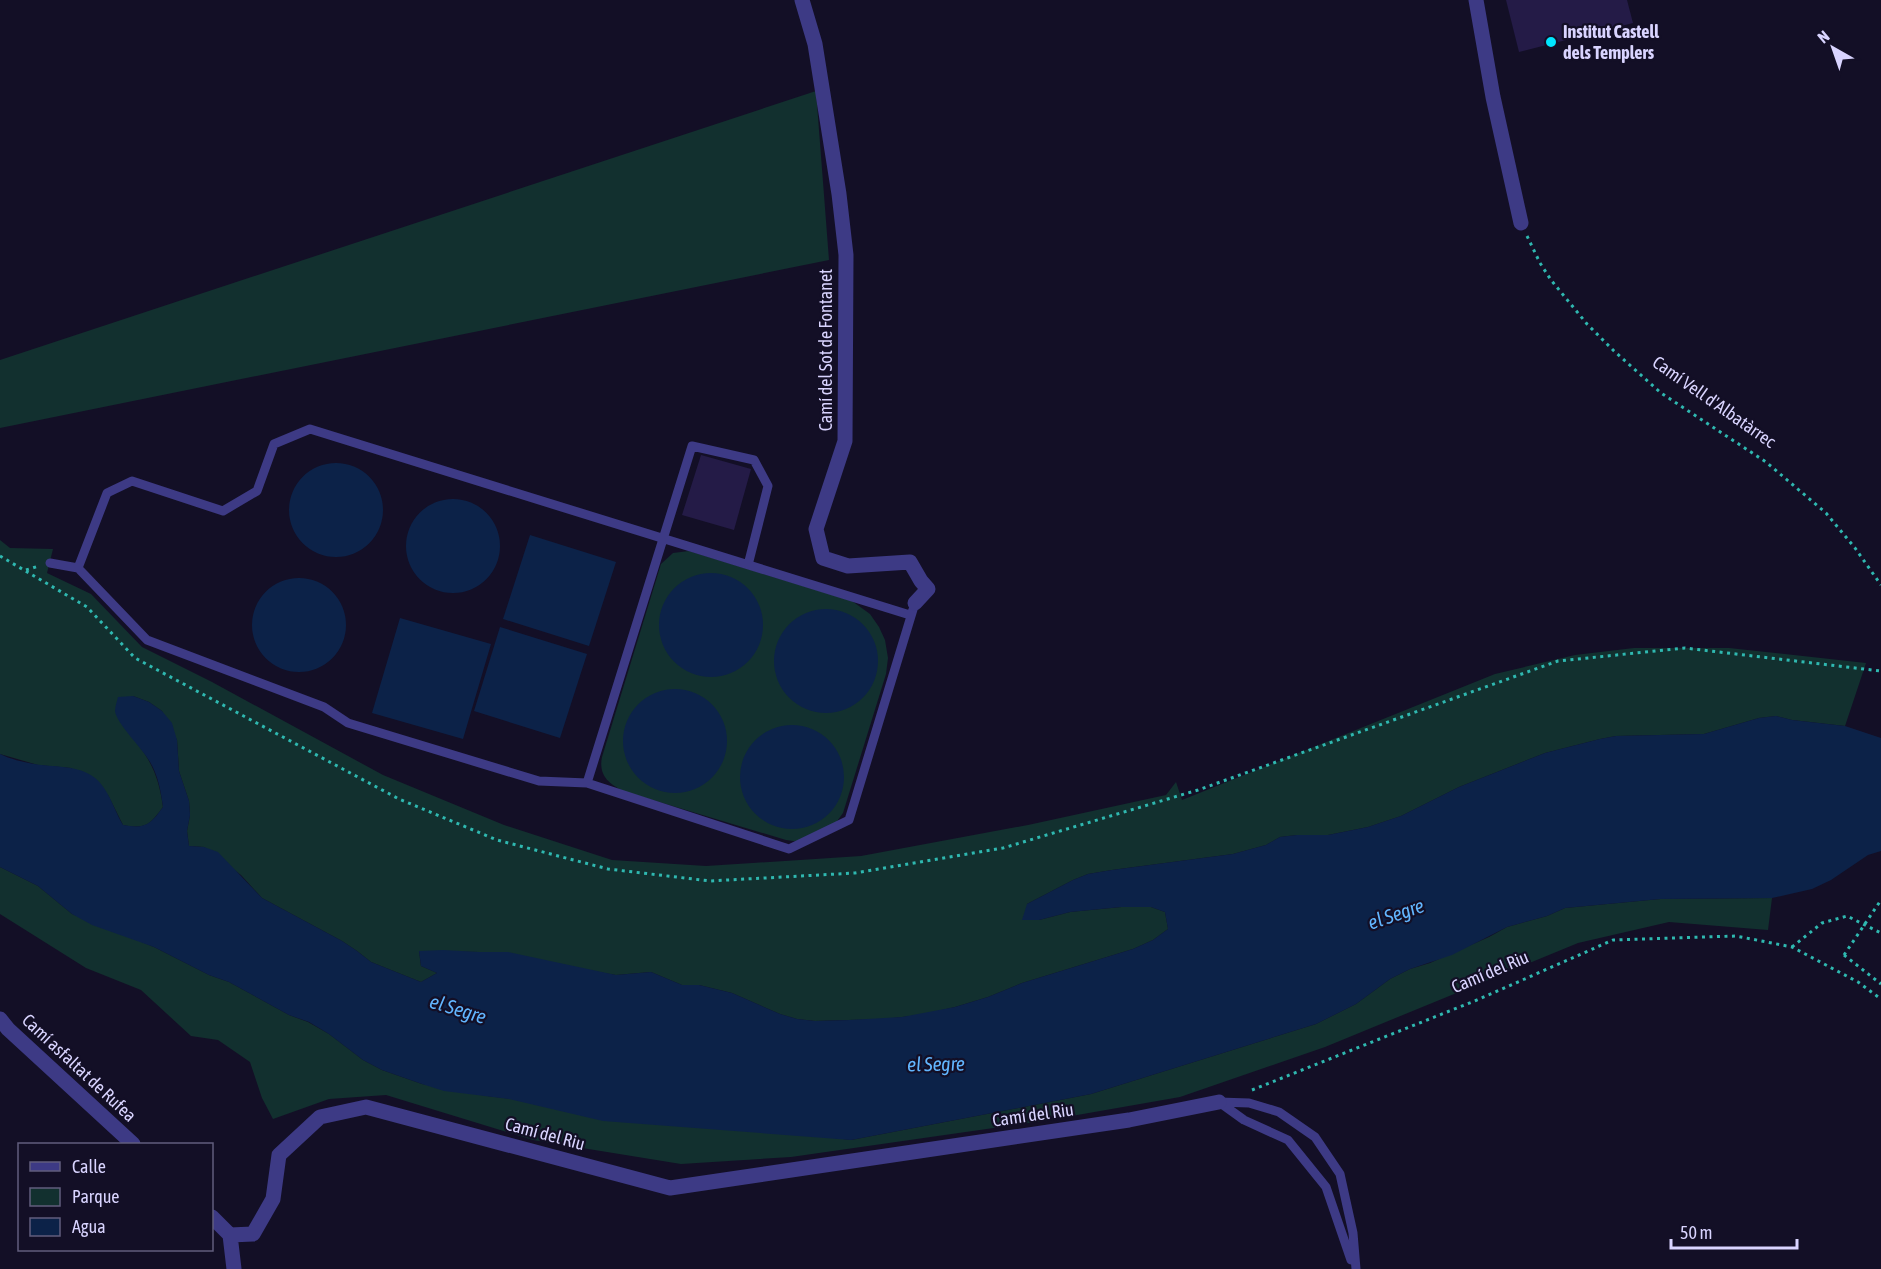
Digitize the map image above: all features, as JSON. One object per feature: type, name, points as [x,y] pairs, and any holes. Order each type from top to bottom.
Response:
[{"type":"street","name":"Camí del Sot de Fontanet","points":[[802,0],[816,56],[839,194],[846,255],[844,441],[816,529],[823,558],[848,566],[910,562],[928,589],[912,609]]},
{"type":"street","points":[[1476,0],[1492,97],[1521,223]]},
{"type":"street","name":"Camí asfaltat de Rufea","points":[[0,1019],[8,1029],[132,1143]]},
{"type":"street","name":"Camí del Riu","points":[[230,1235],[253,1234],[273,1199],[279,1155],[320,1117],[366,1107],[670,1188],[1129,1120],[1219,1102]]},
{"type":"street","points":[[213,1218],[230,1235],[234,1269]]},
{"type":"lane","points":[[50,563],[78,568],[147,640],[324,707],[348,723],[539,781],[587,783],[789,849],[849,820],[912,609],[748,565],[310,429],[274,444],[257,491],[223,511],[132,481],[107,494],[78,568]]},
{"type":"lane","points":[[587,783],[692,446],[754,460],[768,486],[748,565]]},
{"type":"lane","points":[[1219,1102],[1244,1120],[1288,1140],[1326,1186],[1355,1269]]},
{"type":"lane","points":[[1219,1102],[1249,1103],[1279,1112],[1315,1137],[1340,1174],[1353,1233],[1355,1269]]},
{"type":"path","name":"Camí Vell d'Albatàrrec","points":[[1521,223],[1540,263],[1551,280],[1607,345],[1661,393],[1766,462],[1826,513],[1881,585]]},
{"type":"path","points":[[0,556],[87,607],[135,658],[399,799],[497,840],[608,869],[710,881],[855,873],[1003,848],[1198,789],[1558,661],[1685,648],[1881,671]]},
{"type":"path","points":[[1881,900],[1844,955],[1881,984]]},
{"type":"path","points":[[1792,948],[1822,922],[1847,916],[1881,933]]},
{"type":"path","name":"Camí del Riu","points":[[1249,1091],[1477,1000],[1613,940],[1736,936],[1792,948],[1858,982],[1881,999]]},
{"type":"green space","points":[[816,91],[829,260],[0,428],[0,360]]},
{"type":"green space","points":[[0,540],[10,548],[53,549],[47,573],[91,594],[142,647],[212,682],[383,775],[504,825],[612,860],[706,866],[861,856],[1028,825],[1166,795],[1176,782],[1182,800],[1495,674],[1575,655],[1634,648],[1729,648],[1866,663],[1845,726],[1776,716],[1759,718],[1704,734],[1616,736],[1600,739],[1545,753],[1459,787],[1401,816],[1368,827],[1328,835],[1280,837],[1266,845],[1233,854],[1088,874],[1027,904],[1039,920],[1070,912],[1121,907],[1151,907],[1165,912],[1168,929],[1153,940],[1133,949],[1022,983],[955,1007],[920,1015],[884,1019],[815,1021],[780,1014],[732,993],[699,985],[682,985],[651,972],[616,975],[479,952],[419,951],[421,966],[437,973],[421,982],[371,962],[342,941],[262,898],[241,875],[204,847],[189,846],[187,831],[190,815],[189,801],[179,771],[177,740],[162,711],[149,702],[133,696],[123,726],[150,763],[158,783],[163,807],[146,825],[137,827],[123,825],[108,795],[71,768],[38,765],[0,754]]},
{"type":"green space","points":[[689,551],[852,601],[870,614],[885,640],[888,658],[886,674],[843,813],[835,824],[800,842],[786,840],[626,792],[610,783],[602,770],[602,757],[661,564],[673,553]]},
{"type":"green space","points":[[0,867],[38,886],[72,914],[154,947],[209,975],[229,982],[329,1034],[363,1060],[382,1070],[422,1084],[487,1096],[851,1140],[1091,1094],[1316,1024],[1356,1004],[1390,979],[1410,969],[1430,963],[1507,927],[1547,916],[1565,908],[1660,899],[1772,898],[1768,930],[1669,922],[1578,943],[1325,1047],[1180,1097],[1043,1121],[791,1157],[681,1164],[533,1140],[386,1095],[329,1099],[273,1119],[262,1098],[250,1062],[218,1040],[191,1036],[141,990],[86,968],[0,914]]},
{"type":"water","points":[[336,463],[354,466],[370,476],[380,492],[383,510],[380,528],[370,544],[354,554],[336,557],[318,554],[302,544],[292,528],[289,510],[292,492],[302,476],[318,466]]},
{"type":"water","points":[[453,499],[471,502],[486,513],[497,528],[500,546],[497,564],[486,579],[471,590],[453,593],[435,590],[420,579],[409,564],[406,546],[409,528],[420,513],[435,502]]},
{"type":"water","points":[[530,535],[616,562],[589,646],[503,619]]},
{"type":"water","points":[[711,573],[731,577],[740,582],[754,596],[759,605],[763,625],[759,645],[754,654],[740,668],[731,673],[711,677],[691,673],[682,668],[668,654],[663,645],[659,625],[663,605],[668,596],[682,582],[691,577]]},
{"type":"water","points":[[299,578],[317,581],[332,592],[343,607],[346,625],[343,643],[332,658],[317,669],[299,672],[281,669],[266,658],[255,643],[252,625],[255,607],[266,592],[281,581]]},
{"type":"water","points":[[826,609],[846,613],[855,618],[869,632],[874,641],[878,661],[874,681],[869,690],[855,704],[846,709],[826,713],[806,709],[797,704],[783,690],[778,681],[774,661],[778,641],[783,632],[797,618],[806,613]]},
{"type":"water","points":[[400,618],[491,644],[463,739],[372,713]]},
{"type":"water","points":[[500,627],[587,654],[560,738],[474,711]]},
{"type":"water","points":[[675,689],[695,693],[704,698],[718,712],[723,721],[727,741],[723,761],[718,770],[704,784],[695,789],[675,793],[655,789],[646,784],[632,770],[627,761],[623,741],[627,721],[632,712],[646,698],[655,693]]},
{"type":"water","name":"el Segre","points":[[133,696],[149,702],[162,711],[172,723],[177,740],[179,771],[189,801],[190,815],[187,831],[189,846],[204,847],[218,852],[262,898],[342,941],[371,962],[421,982],[437,973],[421,966],[419,951],[508,952],[616,975],[651,972],[682,985],[699,985],[732,993],[780,1014],[815,1021],[902,1017],[955,1007],[1022,983],[1133,949],[1153,940],[1168,929],[1165,912],[1151,907],[1121,907],[1070,912],[1039,920],[1022,920],[1027,904],[1088,874],[1233,854],[1266,845],[1280,837],[1328,835],[1368,827],[1401,816],[1459,787],[1545,753],[1616,736],[1704,734],[1759,718],[1776,716],[1845,726],[1881,738],[1881,851],[1868,855],[1831,880],[1812,889],[1772,898],[1660,899],[1565,908],[1547,916],[1507,927],[1452,955],[1410,969],[1390,979],[1356,1004],[1316,1024],[1091,1094],[851,1140],[603,1121],[509,1099],[444,1091],[382,1070],[363,1060],[309,1022],[289,1015],[229,982],[209,975],[154,947],[92,925],[72,914],[38,886],[0,867],[0,754],[25,762],[73,768],[89,774],[101,784],[123,825],[142,826],[150,822],[163,807],[153,767],[120,722],[115,711],[118,697]]},
{"type":"water","points":[[792,725],[812,729],[821,734],[835,748],[840,757],[844,777],[840,797],[835,806],[821,820],[812,825],[792,829],[772,825],[763,820],[749,806],[744,797],[740,777],[744,757],[749,748],[763,734],[772,729]]},
{"type":"building","points":[[1506,0],[1627,0],[1633,23],[1519,52]]},
{"type":"building","points":[[701,455],[751,469],[734,530],[682,515]]},
{"type":"place","name":"Institut Castell dels Templers","points":[[1551,42]]}]
